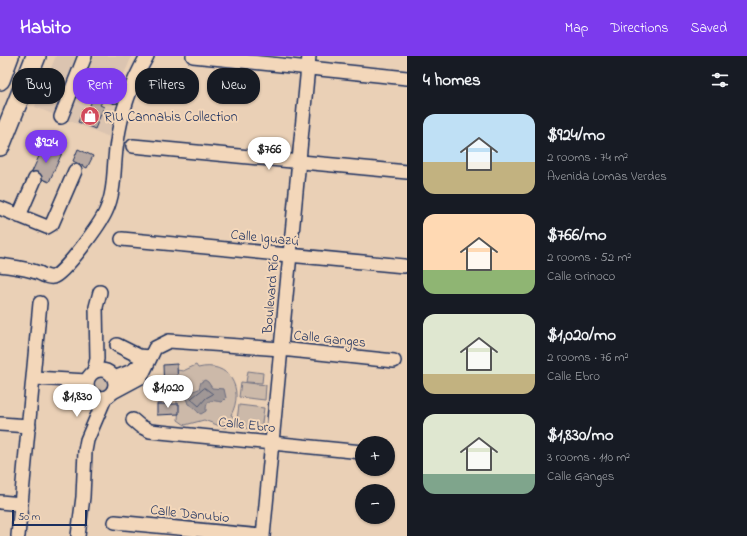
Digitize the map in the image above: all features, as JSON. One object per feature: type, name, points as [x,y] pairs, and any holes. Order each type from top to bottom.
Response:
[{"type":"highway","points":[[0,80],[10,56]]},
{"type":"highway","points":[[0,146],[36,56]]},
{"type":"street","points":[[80,68],[85,56]]},
{"type":"street","points":[[0,265],[20,268],[53,277],[61,273],[73,260],[106,211],[111,192],[117,141],[125,103],[147,56]]},
{"type":"street","points":[[193,56],[308,62],[407,78]]},
{"type":"street","name":"Boulevard Río","points":[[263,536],[308,62]]},
{"type":"street","points":[[61,117],[73,87]]},
{"type":"street","points":[[133,146],[407,172]]},
{"type":"street","points":[[0,208],[44,227],[50,226],[75,171]]},
{"type":"street","points":[[19,216],[35,179]]},
{"type":"street","name":"Calle Iguazú","points":[[122,239],[404,266]]},
{"type":"street","points":[[78,536],[87,430],[92,411],[92,396],[87,388],[97,360],[95,326],[96,307],[100,292]]},
{"type":"street","points":[[18,536],[40,303]]},
{"type":"street","points":[[87,440],[116,383],[111,375],[99,334],[95,326]]},
{"type":"street","name":"Calle Ganges","points":[[162,344],[177,340],[394,361]]},
{"type":"street","points":[[92,396],[96,398],[109,395],[132,383],[143,373],[154,369],[162,344]]},
{"type":"street","points":[[143,373],[155,348],[162,344]]},
{"type":"street","points":[[117,345],[139,356],[150,357]]},
{"type":"street","points":[[34,378],[91,376],[104,370],[111,375],[132,371],[150,357]]},
{"type":"street","name":"Calle Ebro","points":[[133,420],[140,426],[150,430],[355,451]]},
{"type":"street","points":[[0,424],[29,426]]},
{"type":"street","points":[[0,502],[21,504]]},
{"type":"street","name":"Calle Danubio","points":[[115,522],[263,536]]},
{"type":"shaded area","points":[[56,56],[132,56],[127,68],[73,68],[73,104],[117,104],[112,138],[35,107],[36,104],[65,104],[65,68],[51,68]]},
{"type":"shaded area","points":[[196,365],[198,368],[218,368],[226,372],[235,387],[235,405],[231,415],[235,418],[225,428],[204,420],[185,425],[178,420],[179,404],[177,404],[176,390],[178,390],[177,370],[183,371]]},
{"type":"shaded area","points":[[248,371],[263,373],[262,383],[246,382]]},
{"type":"shaded area","points":[[101,374],[108,377],[111,384],[108,391],[101,394],[94,391],[91,384],[94,377]]},
{"type":"shaded area","points":[[241,382],[266,385],[265,400],[239,397]]},
{"type":"shaded area","points":[[239,405],[264,408],[261,430],[236,427]]},
{"type":"water","points":[[205,380],[212,388],[224,389],[226,398],[222,402],[209,402],[206,407],[206,411],[201,414],[188,404],[186,398],[188,393],[189,395],[193,391],[199,389],[201,382]]},
{"type":"building","name":"RIU Cannabis Collection","points":[[90,104],[101,104],[104,107],[95,129],[78,122],[84,108],[88,110]]},
{"type":"building","points":[[44,145],[62,153],[49,182],[31,174]]},
{"type":"building","points":[[78,149],[93,156],[87,168],[73,161]]},
{"type":"building","points":[[177,364],[178,390],[164,391],[163,365]]},
{"type":"building","points":[[157,404],[179,404],[179,414],[157,415]]},
{"type":"place","name":"RIU Cannabis Collection","points":[[90,116]]}]
